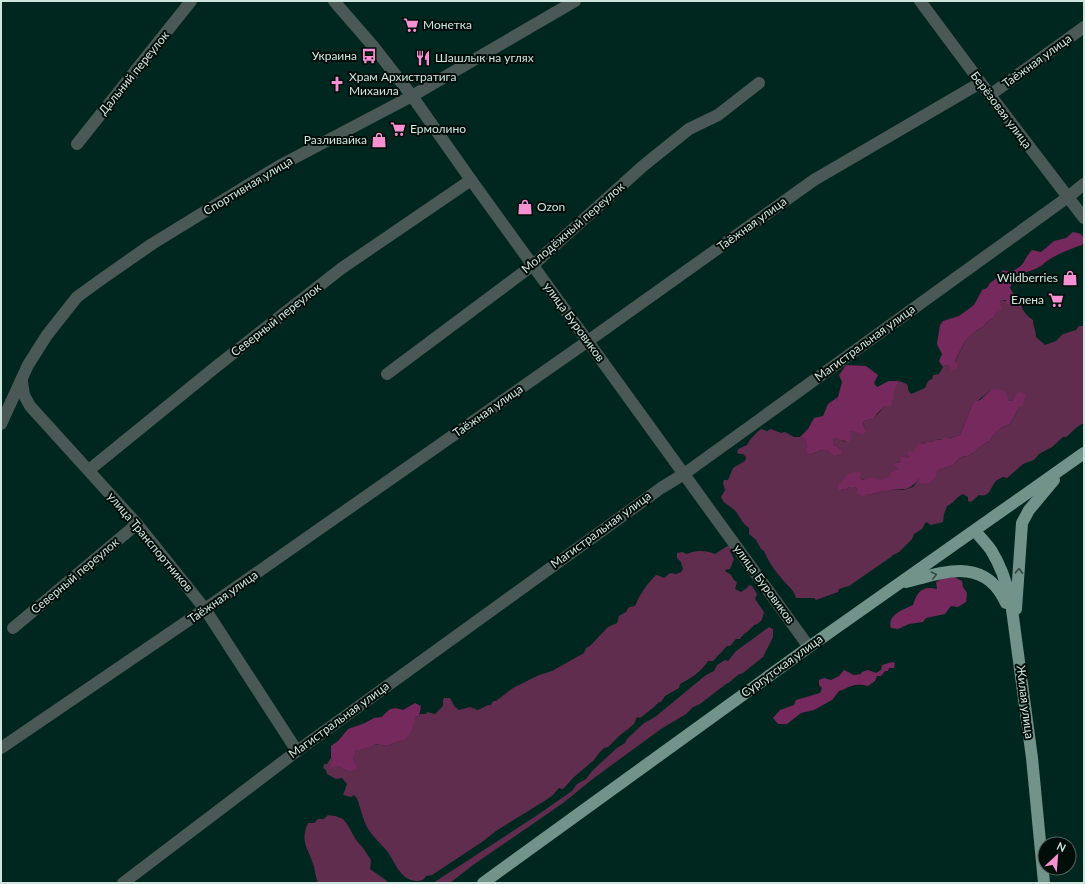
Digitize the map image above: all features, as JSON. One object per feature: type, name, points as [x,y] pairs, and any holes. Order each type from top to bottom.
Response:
[{"type":"main road","name":"Сургутская улица","points":[[483,883],[809,647],[1084,453]]},
{"type":"main road","points":[[1015,624],[1022,523],[1029,510],[1064,468]]},
{"type":"main road","name":"Жилая улица","points":[[975,531],[991,550],[999,565],[1011,602],[1032,758],[1044,883]]},
{"type":"main road","points":[[896,585],[945,572],[960,570],[977,573],[989,580],[1000,590],[1015,624]]},
{"type":"street","name":"Дальний переулок","points":[[77,144],[191,1]]},
{"type":"street","name":"улица Буровиков","points":[[334,1],[374,46],[412,96],[471,180],[809,647]]},
{"type":"street","name":"Спортивная улица","points":[[1,424],[22,382],[28,365],[47,335],[77,297],[152,244],[279,166],[412,96],[575,1]]},
{"type":"street","name":"Берёзовая улица","points":[[920,1],[980,83],[1084,218]]},
{"type":"street","name":"Таёжная улица","points":[[990,95],[1084,27]]},
{"type":"street","name":"Молодёжный переулок","points":[[387,374],[533,265],[643,166],[689,129],[718,115],[759,83]]},
{"type":"street","name":"Таёжная улица","points":[[1,748],[205,609],[588,341],[814,180],[980,83]]},
{"type":"street","name":"Северный переулок","points":[[89,470],[217,366],[342,268],[471,180]]},
{"type":"street","name":"Магистральная улица","points":[[123,883],[298,750],[654,492],[684,474],[1084,184]]},
{"type":"street","name":"улица Транспортников","points":[[22,382],[24,395],[30,406],[137,524],[205,609],[298,750]]},
{"type":"street","name":"Северный переулок","points":[[13,628],[137,524]]},
{"type":"shaded area","points":[[1073,232],[1081,234],[1084,239],[1082,245],[1059,254],[1040,267],[1018,276],[1012,283],[1010,288],[1023,309],[1013,305],[1011,306],[1006,303],[1006,300],[1001,300],[1000,304],[1002,309],[996,313],[994,318],[987,322],[965,341],[955,361],[958,365],[955,370],[951,370],[950,367],[946,365],[943,367],[939,361],[942,354],[937,344],[940,325],[943,321],[959,316],[974,305],[982,290],[987,288],[1003,270],[1010,272],[1022,265],[1032,250],[1041,252],[1054,241],[1066,238]]},
{"type":"shaded area","points":[[1001,300],[1016,305],[1033,320],[1036,337],[1045,345],[1056,341],[1063,334],[1076,330],[1079,326],[1084,325],[1084,423],[1066,437],[1063,437],[1052,447],[1039,454],[1034,460],[1023,464],[1007,478],[1003,477],[997,480],[986,495],[979,495],[971,502],[968,501],[968,497],[963,494],[961,495],[947,506],[943,522],[931,525],[926,522],[922,529],[914,534],[912,539],[899,552],[849,586],[839,589],[838,592],[816,600],[814,598],[796,598],[793,591],[772,566],[756,540],[749,534],[749,528],[735,510],[725,503],[721,497],[725,490],[723,483],[724,480],[728,480],[733,468],[745,461],[746,457],[743,454],[737,453],[738,449],[747,445],[753,436],[761,429],[767,431],[771,429],[805,439],[809,455],[822,450],[842,450],[833,444],[834,438],[839,438],[845,442],[850,435],[850,432],[854,430],[860,435],[866,430],[863,425],[864,421],[874,419],[899,381],[907,384],[908,390],[911,394],[925,388],[928,381],[932,379],[933,375],[939,374],[943,367],[946,365],[950,367],[955,362],[965,341],[987,322],[994,318]],"holes":[[[991,390],[1012,401],[1015,395],[1019,407],[1010,424],[998,430],[990,441],[973,453],[961,457],[953,465],[919,479],[913,487],[903,490],[889,489],[869,495],[855,487],[849,487],[846,490],[841,489],[844,478],[860,477],[863,480],[869,481],[881,481],[889,478],[900,469],[895,463],[903,461],[926,441],[933,442],[935,440],[949,439],[960,435],[972,405]]]},
{"type":"shaded area","points":[[846,365],[866,366],[878,375],[874,383],[877,387],[889,381],[899,381],[893,394],[891,406],[884,406],[874,419],[864,421],[863,425],[866,430],[864,434],[860,435],[854,431],[850,432],[852,437],[849,442],[834,438],[833,444],[842,450],[841,454],[834,456],[828,450],[822,450],[809,455],[806,451],[807,448],[805,439],[800,437],[808,429],[814,418],[823,416],[828,404],[838,397],[842,382],[839,375]]},
{"type":"shaded area","points":[[999,389],[1006,392],[1008,400],[1012,401],[1015,395],[1020,392],[1026,394],[1023,405],[1019,407],[1010,424],[998,430],[990,441],[973,453],[961,457],[953,465],[938,470],[936,477],[928,484],[920,483],[919,479],[911,487],[905,489],[893,489],[869,495],[867,494],[863,497],[857,493],[858,490],[855,487],[849,487],[846,490],[838,490],[838,484],[841,483],[847,476],[855,472],[861,473],[860,477],[864,480],[875,478],[882,480],[889,478],[891,472],[899,469],[894,465],[895,463],[901,462],[900,456],[907,458],[909,456],[907,452],[913,452],[918,444],[924,444],[926,441],[933,442],[935,440],[941,440],[945,437],[949,439],[960,435],[972,405],[991,390]]},
{"type":"shaded area","points":[[729,545],[733,549],[731,553],[734,559],[730,569],[725,571],[737,582],[735,589],[741,592],[749,585],[752,586],[757,594],[755,599],[764,612],[760,622],[754,625],[740,639],[736,639],[730,646],[727,646],[713,661],[708,661],[699,672],[680,684],[679,688],[665,696],[661,702],[659,702],[640,718],[637,717],[634,724],[608,747],[604,748],[594,760],[574,777],[563,789],[559,788],[546,800],[496,831],[432,875],[426,876],[422,880],[410,880],[398,870],[387,851],[368,829],[357,798],[354,795],[351,797],[343,795],[347,784],[342,778],[336,779],[327,774],[326,770],[323,768],[324,764],[327,764],[331,758],[337,766],[349,772],[353,761],[354,751],[369,748],[373,744],[387,746],[399,741],[416,716],[419,717],[420,714],[426,714],[427,712],[435,714],[443,706],[444,698],[450,698],[455,707],[459,710],[470,707],[478,710],[491,705],[493,701],[496,701],[513,688],[539,675],[552,671],[584,653],[586,648],[590,646],[608,627],[617,623],[619,616],[626,612],[629,607],[635,606],[644,589],[656,575],[664,578],[670,573],[676,574],[681,572],[683,569],[681,562],[677,558],[677,553],[682,552],[687,554],[701,551],[715,554]]},
{"type":"shaded area","points":[[954,577],[962,581],[963,587],[967,593],[966,602],[958,607],[951,606],[945,614],[926,618],[923,622],[909,624],[898,629],[891,628],[891,619],[897,613],[913,605],[918,593],[927,588],[937,589],[936,582],[943,578]]},
{"type":"shaded area","points":[[769,627],[773,629],[773,637],[763,657],[743,673],[738,675],[700,704],[693,707],[686,714],[661,729],[594,778],[563,803],[473,865],[450,883],[433,883],[572,791],[577,784],[586,779],[593,770],[617,748],[625,743],[627,739],[644,723],[655,717],[706,675],[714,671],[717,665],[725,660],[728,661],[736,651]]},
{"type":"shaded area","points":[[892,662],[895,663],[894,668],[889,668],[888,671],[885,671],[881,676],[877,676],[875,681],[868,686],[850,686],[839,691],[832,700],[814,710],[801,713],[787,724],[778,724],[773,718],[780,710],[794,705],[796,700],[820,693],[822,688],[819,685],[819,680],[824,678],[831,680],[839,676],[844,670],[854,675],[861,674],[862,672],[868,670],[876,673],[881,670],[882,665]]},
{"type":"shaded area","points":[[415,703],[421,706],[419,717],[416,716],[411,732],[404,740],[387,746],[374,744],[369,748],[355,751],[353,760],[357,766],[356,769],[349,772],[337,766],[333,768],[331,766],[331,746],[338,741],[348,729],[374,718],[382,717],[393,708],[403,710]]},
{"type":"shaded area","points":[[328,815],[343,819],[371,860],[370,869],[387,881],[387,883],[318,883],[306,846],[305,836],[308,823],[314,823],[318,819],[324,819]]},
{"type":"place","name":"Монетка","points":[[411,25]]},
{"type":"place","name":"Украина","points":[[369,56]]},
{"type":"place","name":"Шашлык на углях","points":[[423,58]]},
{"type":"place","name":"Храм Архистратига Михаила","points":[[337,84]]},
{"type":"place","name":"Ермолино","points":[[398,129]]},
{"type":"place","name":"Разливайка","points":[[379,140]]},
{"type":"place","name":"Ozon","points":[[525,207]]},
{"type":"place","name":"Wildberries","points":[[1070,278]]},
{"type":"place","name":"Елена","points":[[1056,300]]}]
